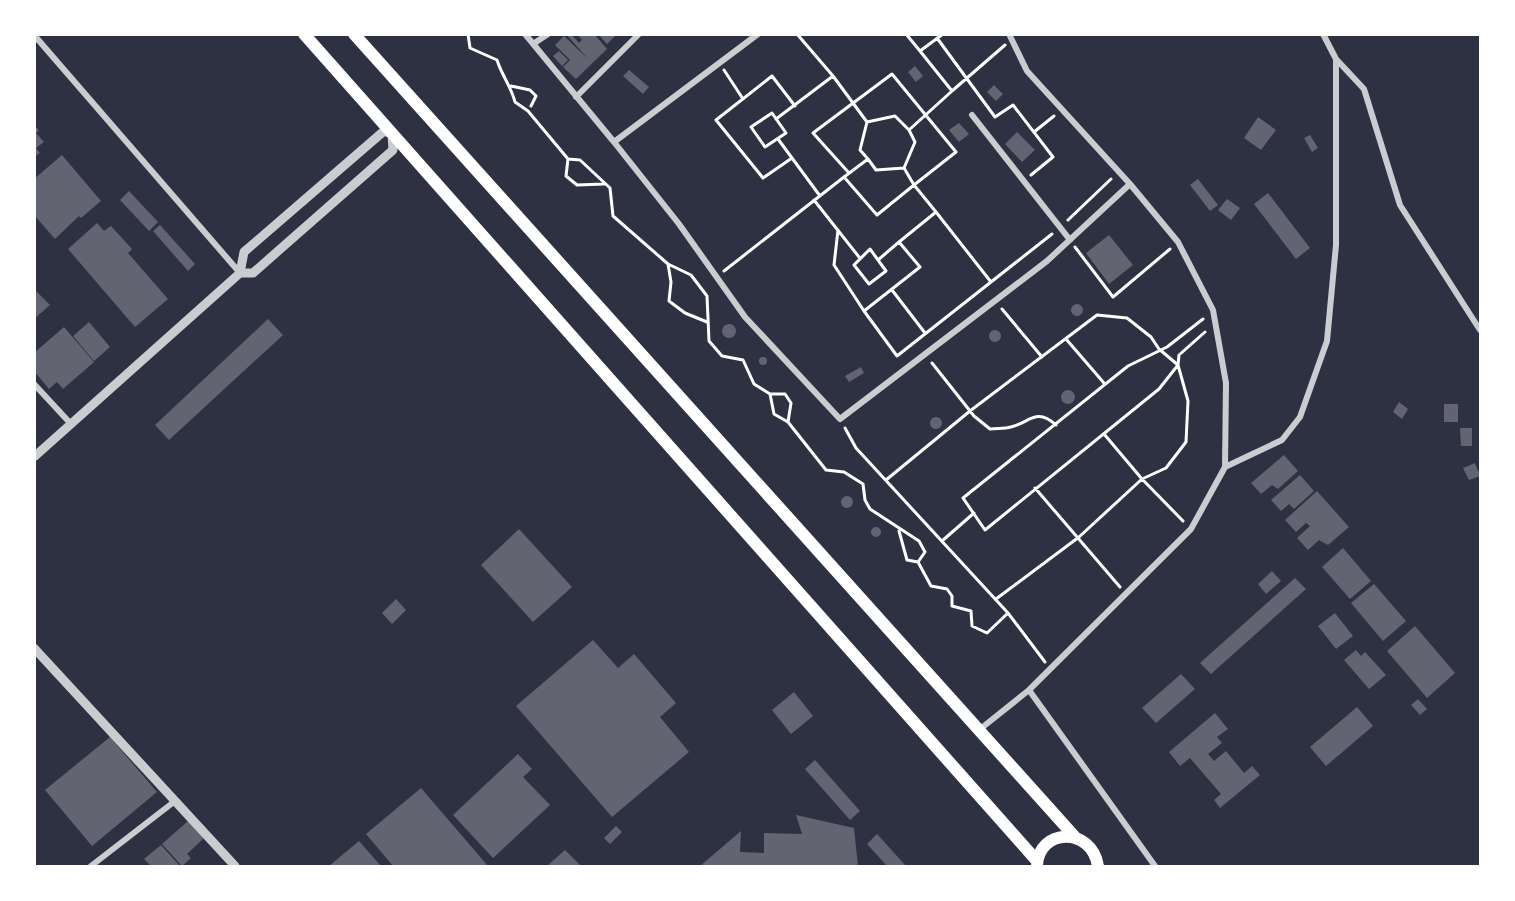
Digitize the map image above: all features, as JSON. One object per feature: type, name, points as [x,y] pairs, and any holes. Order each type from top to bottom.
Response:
[{"type":"main road","points":[[304,34],[1037,864],[1047,844],[1065,836],[1076,837]]},
{"type":"main road","points":[[354,34],[1076,837],[1092,848],[1098,867]]},
{"type":"street","points":[[525,34],[679,224],[744,316],[840,418],[995,301],[1070,240],[1130,184]]},
{"type":"street","points":[[533,44],[548,34]]},
{"type":"street","points":[[576,97],[639,34]]},
{"type":"street","points":[[614,142],[758,34]]},
{"type":"street","points":[[1323,34],[1336,59],[1364,89],[1400,205],[1480,330]]},
{"type":"street","points":[[34,35],[240,273],[253,273],[393,150],[392,134],[384,130],[244,252],[240,273],[34,458]]},
{"type":"street","points":[[979,730],[1029,690],[1191,529],[1225,467],[1226,383],[1217,321],[1213,310],[1178,242],[1120,172],[1027,71],[1010,37]]},
{"type":"street","points":[[1225,467],[1282,440],[1300,417],[1327,341],[1336,245],[1336,59]]},
{"type":"street","points":[[972,115],[1070,240]]},
{"type":"street","points":[[34,384],[71,424]]},
{"type":"street","points":[[34,648],[235,867]]},
{"type":"street","points":[[1029,690],[1155,867]]},
{"type":"street","points":[[91,867],[175,801]]},
{"type":"path","points":[[468,34],[470,48],[497,60],[503,79],[511,86],[530,90],[536,96],[531,106]]},
{"type":"path","points":[[797,34],[833,76],[867,122]]},
{"type":"path","points":[[906,34],[952,92]]},
{"type":"path","points":[[920,51],[943,34]]},
{"type":"path","points":[[909,130],[1010,37]]},
{"type":"path","points":[[937,39],[995,117],[1013,105],[1053,157],[1023,181]]},
{"type":"path","points":[[719,63],[742,99]]},
{"type":"path","points":[[844,177],[877,215],[956,152],[892,74],[813,133],[849,173]]},
{"type":"path","points":[[792,158],[763,178],[716,120],[772,76],[795,106]]},
{"type":"path","points":[[776,119],[833,76]]},
{"type":"path","points":[[511,86],[515,102],[528,111],[568,159],[567,176],[577,185],[605,184]]},
{"type":"path","points":[[1034,132],[1062,109]]},
{"type":"path","points":[[772,113],[776,119],[786,133],[765,147],[751,127],[772,113]]},
{"type":"path","points":[[867,122],[896,116],[909,130],[915,142],[904,168]]},
{"type":"path","points":[[867,122],[860,150],[876,170],[904,168]]},
{"type":"path","points":[[778,139],[820,196]]},
{"type":"path","points":[[568,159],[580,160],[610,188],[613,216],[668,264],[691,275],[708,296],[709,341],[722,356],[743,360],[754,384],[770,394],[785,394],[791,403],[788,422]]},
{"type":"path","points":[[716,277],[868,159]]},
{"type":"path","points":[[904,168],[914,185],[991,282]]},
{"type":"path","points":[[838,230],[834,265],[897,356],[1060,228],[1120,172]]},
{"type":"path","points":[[814,200],[859,257]]},
{"type":"path","points":[[878,260],[936,212]]},
{"type":"path","points":[[1070,240],[1113,297],[1178,242]]},
{"type":"path","points":[[864,311],[920,267],[899,242]]},
{"type":"path","points":[[870,249],[886,271],[869,284],[854,265],[859,257],[870,249]]},
{"type":"path","points":[[668,264],[671,282],[669,301],[685,313],[708,323]]},
{"type":"path","points":[[892,290],[925,333]]},
{"type":"path","points":[[995,301],[1042,357]]},
{"type":"path","points":[[1178,365],[1159,389],[985,530],[963,498],[1056,425],[1105,383],[1128,366],[1167,347],[1185,335],[1213,310]]},
{"type":"path","points":[[886,480],[970,411],[1097,315],[1127,318],[1178,365]]},
{"type":"path","points":[[996,599],[1080,537],[1142,479],[1166,468],[1186,442],[1188,401],[1178,365],[1179,355],[1217,321]]},
{"type":"path","points":[[1066,339],[1105,383]]},
{"type":"path","points":[[926,354],[970,411],[990,429],[1012,427],[1031,416],[1049,418],[1056,425]]},
{"type":"path","points":[[770,394],[774,414],[788,422],[826,470],[844,472],[863,484],[870,509],[889,519],[899,531],[919,541],[924,552],[918,562]]},
{"type":"path","points":[[840,418],[856,448],[996,599],[1050,668]]},
{"type":"path","points":[[1104,434],[1142,479],[1191,529]]},
{"type":"path","points":[[1035,488],[1080,537],[1127,595]]},
{"type":"path","points":[[942,541],[974,513]]},
{"type":"path","points":[[899,531],[907,560],[918,562]]},
{"type":"path","points":[[918,562],[930,586],[947,589],[952,596],[952,606],[971,611],[972,627],[987,633],[1008,613]]},
{"type":"building","points":[[566,34],[571,34],[579,43],[582,40],[577,34],[594,34],[607,49],[576,79],[563,67],[570,60],[555,45],[564,36],[588,59]]},
{"type":"building","points":[[598,34],[617,34],[607,44]]},
{"type":"building","points":[[559,51],[568,60],[562,66],[553,56]]},
{"type":"building","points":[[915,66],[923,76],[916,82],[908,72]]},
{"type":"building","points":[[629,70],[649,87],[643,94],[623,76]]},
{"type":"building","points":[[994,85],[1003,94],[996,101],[987,92]]},
{"type":"building","points":[[1258,117],[1276,130],[1261,150],[1244,138]]},
{"type":"building","points":[[959,123],[969,134],[959,142],[949,130]]},
{"type":"building","points":[[34,125],[39,130],[36,133],[44,142],[36,148],[40,153],[34,157]]},
{"type":"building","points":[[1017,132],[1035,150],[1022,162],[1005,144]]},
{"type":"building","points":[[1310,135],[1318,148],[1312,152],[1304,138]]},
{"type":"building","points":[[62,155],[101,201],[81,218],[79,216],[55,239],[34,215],[34,179]]},
{"type":"building","points":[[1198,179],[1218,205],[1210,211],[1190,185]]},
{"type":"building","points":[[129,191],[158,222],[149,231],[120,200]]},
{"type":"building","points":[[1268,193],[1310,248],[1296,259],[1254,204]]},
{"type":"building","points":[[1227,199],[1240,208],[1231,220],[1218,210]]},
{"type":"building","points":[[97,223],[104,231],[111,226],[132,249],[128,253],[168,299],[135,327],[68,249]]},
{"type":"building","points":[[160,225],[195,264],[188,271],[153,231]]},
{"type":"building","points":[[1109,235],[1133,265],[1109,284],[1086,253]]},
{"type":"building","points":[[34,289],[50,305],[34,319]]},
{"type":"building","points":[[1079,304],[1083,310],[1079,316],[1075,316],[1071,308]]},
{"type":"building","points":[[268,319],[283,335],[169,440],[155,425]]},
{"type":"building","points":[[89,322],[110,347],[94,361],[73,336]]},
{"type":"building","points":[[729,324],[734,326],[736,331],[734,336],[729,338],[724,336],[722,331],[724,326]]},
{"type":"building","points":[[64,327],[94,362],[63,389],[57,382],[49,389],[34,371],[34,353]]},
{"type":"building","points":[[997,330],[1001,336],[997,342],[993,342],[989,334]]},
{"type":"building","points":[[763,357],[767,361],[763,365],[759,361]]},
{"type":"building","points":[[861,367],[864,373],[849,382],[845,376]]},
{"type":"building","points":[[1068,390],[1073,392],[1075,397],[1073,402],[1068,404],[1063,402],[1061,397],[1063,392]]},
{"type":"building","points":[[1399,402],[1408,409],[1402,419],[1393,412]]},
{"type":"building","points":[[1444,404],[1458,404],[1458,422],[1444,422]]},
{"type":"building","points":[[938,417],[942,423],[938,429],[934,429],[930,421]]},
{"type":"building","points":[[1460,428],[1472,428],[1472,446],[1461,446]]},
{"type":"building","points":[[1284,455],[1298,471],[1278,489],[1272,485],[1261,494],[1251,483]]},
{"type":"building","points":[[1475,463],[1480,476],[1469,480],[1463,468]]},
{"type":"building","points":[[1300,475],[1314,491],[1294,509],[1289,504],[1281,511],[1271,500]]},
{"type":"building","points":[[1317,491],[1349,527],[1328,545],[1319,540],[1308,550],[1297,538],[1310,526],[1306,523],[1296,532],[1285,520]]},
{"type":"building","points":[[849,496],[853,502],[849,508],[845,508],[841,500]]},
{"type":"building","points":[[876,527],[880,528],[880,536],[876,537],[872,536],[871,532],[872,528]]},
{"type":"building","points":[[519,529],[572,587],[533,622],[481,565]]},
{"type":"building","points":[[1343,548],[1371,581],[1350,599],[1322,567]]},
{"type":"building","points":[[1272,571],[1281,581],[1266,594],[1258,584]]},
{"type":"building","points":[[1295,578],[1306,589],[1211,674],[1200,663]]},
{"type":"building","points":[[1374,584],[1406,621],[1383,641],[1351,603]]},
{"type":"building","points":[[396,599],[406,610],[392,624],[382,613]]},
{"type":"building","points":[[1335,613],[1353,636],[1336,649],[1318,626]]},
{"type":"building","points":[[1415,626],[1455,673],[1427,698],[1387,651]]},
{"type":"building","points":[[593,640],[618,668],[634,654],[676,703],[660,717],[689,752],[612,817],[516,706]]},
{"type":"building","points":[[1356,650],[1361,656],[1365,652],[1386,675],[1369,689],[1344,660]]},
{"type":"building","points":[[1181,674],[1195,689],[1156,723],[1142,708]]},
{"type":"building","points":[[794,692],[813,716],[791,734],[772,710]]},
{"type":"building","points":[[1418,699],[1427,709],[1420,715],[1411,705]]},
{"type":"building","points":[[1357,707],[1373,726],[1326,766],[1310,747]]},
{"type":"building","points":[[1215,713],[1228,729],[1217,737],[1222,743],[1208,754],[1214,761],[1226,751],[1244,773],[1252,766],[1260,775],[1220,808],[1214,800],[1221,794],[1190,758],[1180,766],[1169,752]]},
{"type":"building","points":[[110,737],[157,792],[92,846],[45,790]]},
{"type":"building","points":[[518,754],[532,769],[523,777],[550,805],[493,858],[453,815]]},
{"type":"building","points":[[815,760],[860,811],[850,820],[805,769]]},
{"type":"building","points":[[421,788],[488,866],[393,866],[366,834]]},
{"type":"building","points":[[796,815],[854,828],[858,866],[700,866],[741,831],[740,852],[764,853],[764,833],[802,834]]},
{"type":"building","points":[[188,821],[204,838],[187,854],[191,858],[182,866],[162,844]]},
{"type":"building","points":[[616,826],[622,832],[610,844],[604,838]]},
{"type":"building","points":[[877,834],[906,866],[887,866],[867,844]]},
{"type":"building","points":[[359,841],[381,866],[329,866]]},
{"type":"building","points":[[161,845],[180,866],[151,866],[144,859]]},
{"type":"building","points":[[565,850],[581,866],[547,866]]}]
